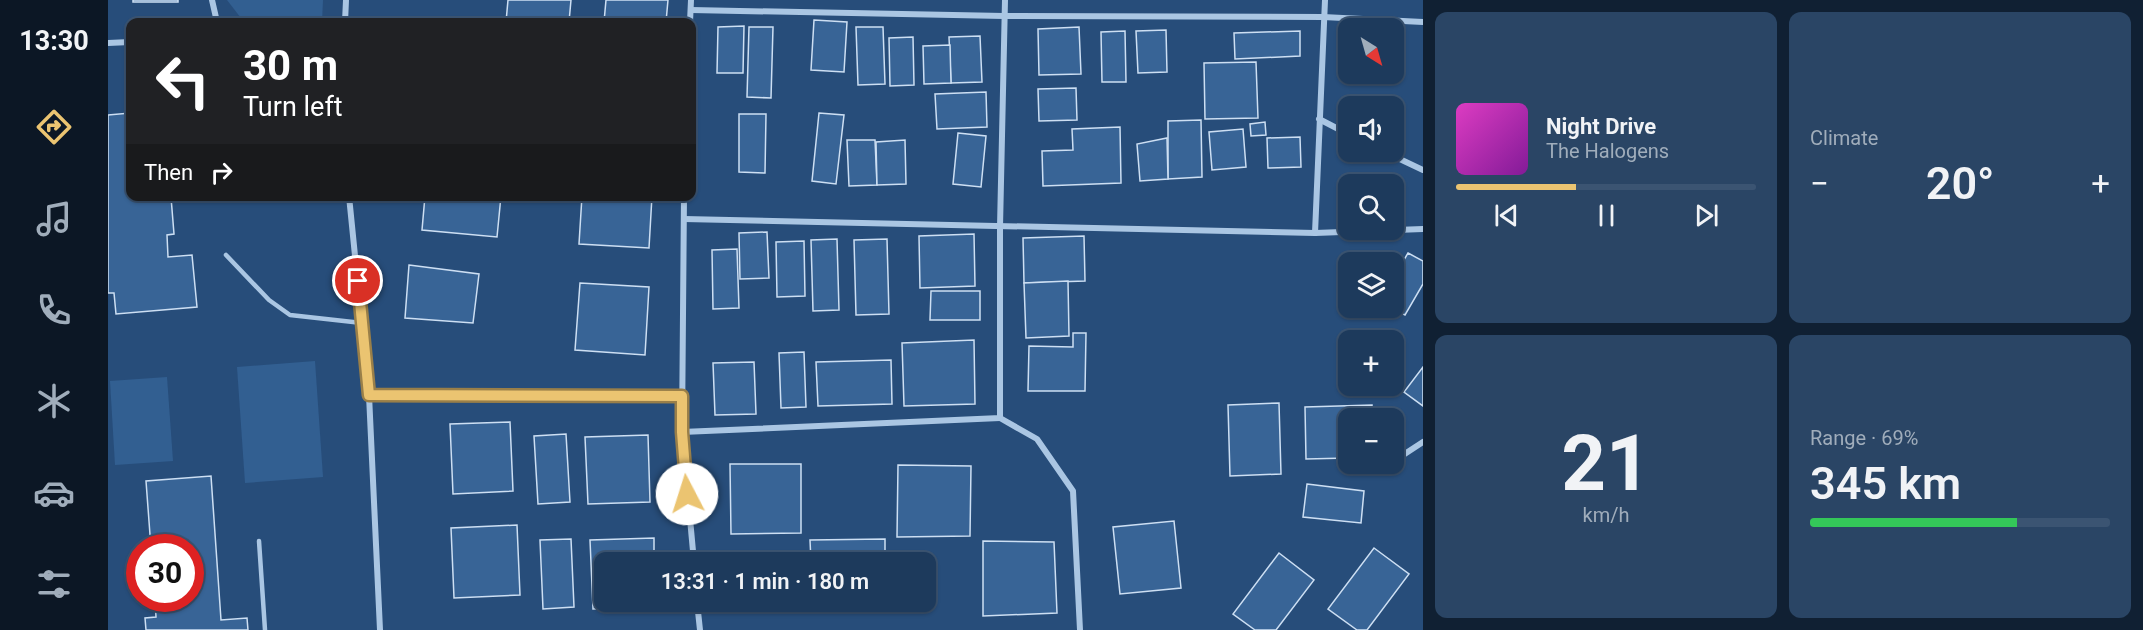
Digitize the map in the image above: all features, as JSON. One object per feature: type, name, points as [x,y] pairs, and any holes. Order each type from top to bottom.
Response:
[{"type":"street","points":[[212,0],[216,18]]},
{"type":"street","points":[[345,18],[346,0]]},
{"type":"street","points":[[690,18],[691,0]]},
{"type":"street","points":[[1000,418],[1000,227],[1005,0]]},
{"type":"street","points":[[1315,234],[1325,0]]},
{"type":"street","points":[[691,10],[1004,16],[1323,16],[1423,22]]},
{"type":"street","points":[[108,42],[126,42]]},
{"type":"street","points":[[1319,119],[1338,129]]},
{"type":"street","points":[[1404,161],[1423,170]]},
{"type":"street","points":[[350,201],[369,395],[380,630]]},
{"type":"street","points":[[684,201],[682,432],[693,552]]},
{"type":"street","points":[[684,219],[1315,234],[1423,229]]},
{"type":"street","points":[[369,395],[682,396]]},
{"type":"street","points":[[682,432],[1000,418],[1037,439],[1073,491],[1080,630]]},
{"type":"street","points":[[1404,454],[1423,442]]},
{"type":"street","points":[[698,612],[700,630]]},
{"type":"lane","points":[[226,255],[269,300],[290,315],[363,323]]},
{"type":"lane","points":[[259,541],[265,630]]},
{"type":"shaded area","points":[[227,0],[323,0],[322,18],[241,18]]},
{"type":"shaded area","points":[[315,361],[323,477],[245,483],[237,367]]},
{"type":"shaded area","points":[[167,377],[173,461],[115,465],[110,381]]},
{"type":"building","points":[[133,0],[178,0],[178,2],[133,2]]},
{"type":"building","points":[[508,0],[571,0],[569,18],[506,18]]},
{"type":"building","points":[[606,0],[668,0],[666,18],[604,18]]},
{"type":"building","points":[[814,20],[847,22],[844,72],[811,70]]},
{"type":"building","points":[[744,26],[743,73],[717,73],[718,27]]},
{"type":"building","points":[[749,27],[773,27],[771,98],[747,97]]},
{"type":"building","points":[[856,27],[883,27],[885,84],[858,85]]},
{"type":"building","points":[[1079,27],[1081,74],[1039,75],[1038,29]]},
{"type":"building","points":[[1166,30],[1167,72],[1138,73],[1136,31]]},
{"type":"building","points":[[1125,31],[1126,82],[1102,82],[1101,32]]},
{"type":"building","points":[[1300,31],[1300,56],[1235,59],[1234,33]]},
{"type":"building","points":[[980,36],[982,82],[951,83],[949,37]]},
{"type":"building","points":[[913,37],[914,85],[890,86],[889,38]]},
{"type":"building","points":[[950,45],[951,83],[924,84],[923,46]]},
{"type":"building","points":[[1256,62],[1258,118],[1205,119],[1204,63]]},
{"type":"building","points":[[1076,88],[1077,120],[1039,121],[1038,89]]},
{"type":"building","points":[[986,92],[987,127],[937,129],[935,94]]},
{"type":"building","points":[[126,113],[126,201],[171,201],[174,234],[167,235],[168,257],[192,255],[197,307],[116,314],[114,293],[108,293],[108,115]]},
{"type":"building","points":[[819,113],[844,115],[836,184],[812,181]]},
{"type":"building","points":[[739,114],[766,114],[765,173],[739,172]]},
{"type":"building","points":[[1201,120],[1202,177],[1168,179],[1168,121]]},
{"type":"building","points":[[1265,122],[1266,135],[1251,136],[1250,124]]},
{"type":"building","points":[[1120,127],[1121,183],[1043,186],[1042,151],[1073,150],[1072,129]]},
{"type":"building","points":[[1243,129],[1246,167],[1212,170],[1209,132]]},
{"type":"building","points":[[958,133],[986,136],[981,187],[953,184]]},
{"type":"building","points":[[1300,137],[1301,167],[1268,168],[1267,138]]},
{"type":"building","points":[[1167,138],[1168,179],[1140,181],[1137,144]]},
{"type":"building","points":[[847,140],[875,140],[877,185],[849,186]]},
{"type":"building","points":[[905,140],[906,184],[877,185],[876,142]]},
{"type":"building","points":[[425,201],[501,201],[497,237],[422,230]]},
{"type":"building","points":[[582,201],[652,201],[649,248],[579,244]]},
{"type":"building","points":[[767,232],[769,278],[740,279],[739,233]]},
{"type":"building","points":[[974,234],[975,286],[920,288],[919,236]]},
{"type":"building","points":[[1084,236],[1085,281],[1024,283],[1023,238]]},
{"type":"building","points":[[837,239],[839,310],[813,311],[811,240]]},
{"type":"building","points":[[887,239],[889,314],[856,315],[854,240]]},
{"type":"building","points":[[804,241],[805,296],[777,297],[776,242]]},
{"type":"building","points":[[737,249],[739,308],[713,309],[712,250]]},
{"type":"building","points":[[1408,253],[1423,261],[1423,284],[1405,315],[1404,314],[1404,260]]},
{"type":"building","points":[[409,265],[479,274],[473,323],[405,318]]},
{"type":"building","points":[[1068,281],[1069,336],[1026,338],[1024,283]]},
{"type":"building","points":[[580,283],[649,287],[645,355],[575,350]]},
{"type":"building","points":[[931,291],[980,291],[980,320],[930,320]]},
{"type":"building","points":[[1073,333],[1086,333],[1085,391],[1028,391],[1029,346],[1073,347]]},
{"type":"building","points":[[974,340],[975,404],[904,406],[902,343]]},
{"type":"building","points":[[804,352],[806,407],[781,408],[779,353]]},
{"type":"building","points":[[891,360],[892,404],[818,406],[816,362]]},
{"type":"building","points":[[754,362],[756,414],[715,415],[713,363]]},
{"type":"building","points":[[1423,367],[1423,406],[1404,392]]},
{"type":"building","points":[[1279,403],[1281,474],[1230,476],[1228,405]]},
{"type":"building","points":[[1372,405],[1372,408],[1338,408],[1338,458],[1306,459],[1305,407]]},
{"type":"building","points":[[510,422],[513,491],[453,494],[450,424]]},
{"type":"building","points":[[566,434],[570,502],[538,504],[534,436]]},
{"type":"building","points":[[648,435],[650,502],[588,504],[585,437]]},
{"type":"building","points":[[730,464],[801,464],[801,533],[731,534]]},
{"type":"building","points":[[898,465],[971,466],[970,536],[897,537]]},
{"type":"building","points":[[211,476],[221,620],[247,618],[248,630],[146,630],[145,618],[156,617],[156,612],[204,612],[204,534],[150,534],[146,481]]},
{"type":"building","points":[[1307,484],[1364,491],[1361,523],[1303,517]]},
{"type":"building","points":[[1174,521],[1181,588],[1120,594],[1113,527]]},
{"type":"building","points":[[517,525],[520,595],[454,598],[451,528]]},
{"type":"building","points":[[654,538],[654,552],[594,552],[594,609],[593,609],[590,540]]},
{"type":"building","points":[[571,539],[574,607],[543,609],[540,540]]},
{"type":"building","points":[[885,539],[885,552],[811,552],[810,540]]},
{"type":"building","points":[[983,541],[1054,542],[1057,613],[983,616]]},
{"type":"building","points":[[1374,548],[1409,574],[1367,630],[1357,630],[1328,609]]},
{"type":"building","points":[[1279,553],[1314,580],[1276,630],[1255,630],[1233,614]]},
{"type":"route","points":[[358,281],[369,395],[682,396],[682,432],[687,494]]}]
